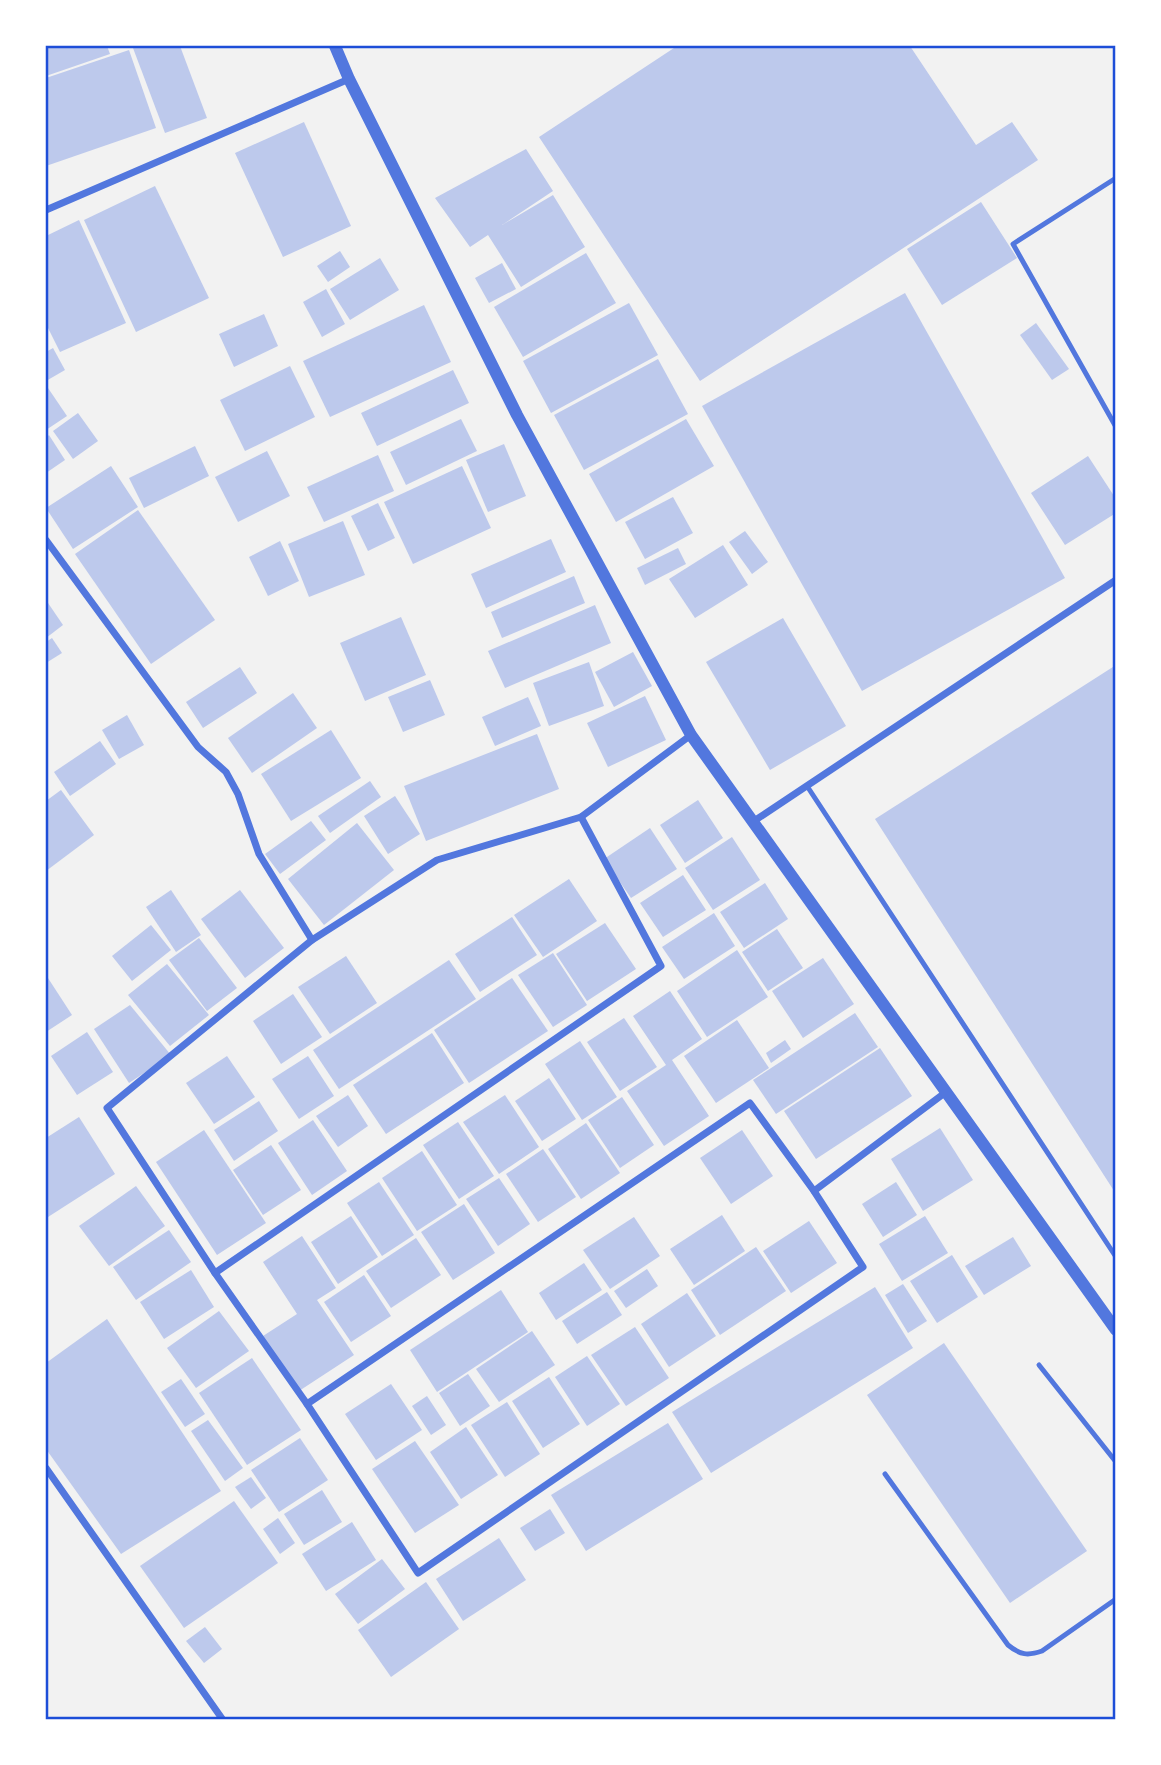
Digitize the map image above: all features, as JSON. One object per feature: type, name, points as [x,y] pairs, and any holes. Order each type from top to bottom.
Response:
[{"type":"street","points":[[335,46],[517,415],[691,735],[1115,1330]]},
{"type":"street","points":[[46,210],[349,79]]},
{"type":"street","points":[[46,540],[198,747],[226,772],[238,794],[259,855],[312,940]]},
{"type":"street","points":[[754,821],[1115,580]]},
{"type":"street","points":[[307,1404],[750,1103],[814,1191],[863,1267],[418,1573],[107,1108],[312,940],[437,860],[582,817],[691,735]]},
{"type":"street","points":[[215,1273],[661,967],[582,817]]},
{"type":"street","points":[[814,1191],[946,1092]]},
{"type":"street","points":[[46,1468],[223,1720]]},
{"type":"lane","points":[[1115,178],[1013,244],[1115,427]]},
{"type":"lane","points":[[807,786],[1115,1257]]},
{"type":"lane","points":[[1039,1364],[1115,1462]]},
{"type":"lane","points":[[885,1474],[1008,1645],[1018,1653],[1031,1655],[1042,1651],[1115,1599]]},
{"type":"building","points":[[46,46],[107,46],[110,54],[46,76]]},
{"type":"building","points":[[180,46],[207,118],[165,133],[133,48]]},
{"type":"building","points":[[677,46],[910,46],[976,145],[1012,122],[1038,160],[700,381],[539,137]]},
{"type":"building","points":[[129,50],[156,128],[46,166],[46,78]]},
{"type":"building","points":[[304,122],[351,226],[283,257],[235,153]]},
{"type":"building","points":[[526,149],[553,191],[502,225],[553,195],[585,247],[521,287],[488,235],[470,247],[435,198]]},
{"type":"building","points":[[155,186],[209,298],[136,332],[84,220]]},
{"type":"building","points":[[981,202],[1017,258],[942,305],[907,249]]},
{"type":"building","points":[[79,220],[126,323],[60,352],[46,324],[46,236]]},
{"type":"building","points":[[340,251],[350,267],[328,282],[317,266]]},
{"type":"building","points":[[586,253],[616,303],[523,357],[494,307]]},
{"type":"building","points":[[380,258],[399,290],[350,320],[330,289]]},
{"type":"building","points":[[502,263],[516,289],[489,303],[475,278]]},
{"type":"building","points":[[326,289],[345,324],[322,337],[303,302]]},
{"type":"building","points":[[905,293],[1065,578],[862,691],[702,406]]},
{"type":"building","points":[[629,303],[658,355],[551,413],[523,361]]},
{"type":"building","points":[[424,305],[451,362],[330,417],[303,361]]},
{"type":"building","points":[[264,314],[278,346],[234,367],[219,334]]},
{"type":"building","points":[[1036,323],[1069,369],[1052,380],[1020,335]]},
{"type":"building","points":[[53,348],[65,370],[46,381],[46,352]]},
{"type":"building","points":[[658,359],[688,414],[584,470],[554,415]]},
{"type":"building","points":[[290,366],[315,417],[245,451],[220,400]]},
{"type":"building","points":[[453,370],[469,403],[377,446],[361,413]]},
{"type":"building","points":[[48,388],[67,416],[46,430],[46,390]]},
{"type":"building","points":[[78,413],[98,441],[73,459],[53,431]]},
{"type":"building","points":[[461,419],[477,451],[406,485],[390,452]]},
{"type":"building","points":[[686,419],[714,466],[616,522],[589,474]]},
{"type":"building","points":[[49,435],[65,460],[46,473],[46,438]]},
{"type":"building","points":[[504,444],[526,496],[488,512],[466,460]]},
{"type":"building","points":[[195,446],[209,476],[144,508],[129,478]]},
{"type":"building","points":[[267,451],[290,496],[238,522],[215,477]]},
{"type":"building","points":[[378,455],[394,491],[324,522],[307,487]]},
{"type":"building","points":[[1088,456],[1116,499],[1116,513],[1065,545],[1031,493]]},
{"type":"building","points":[[111,466],[138,507],[73,549],[46,508]]},
{"type":"building","points":[[462,466],[491,528],[413,564],[384,502]]},
{"type":"building","points":[[673,497],[693,533],[645,559],[625,522]]},
{"type":"building","points":[[378,503],[395,538],[368,551],[351,516]]},
{"type":"building","points":[[138,510],[215,620],[151,664],[75,554]]},
{"type":"building","points":[[343,521],[365,575],[309,597],[288,544]]},
{"type":"building","points":[[745,531],[768,562],[752,574],[729,542]]},
{"type":"building","points":[[551,539],[566,572],[486,608],[471,574]]},
{"type":"building","points":[[280,541],[299,581],[268,596],[249,557]]},
{"type":"building","points":[[723,545],[748,585],[695,618],[669,579]]},
{"type":"building","points":[[678,548],[686,564],[645,585],[637,568]]},
{"type":"building","points":[[574,576],[585,603],[502,638],[491,612]]},
{"type":"building","points":[[46,600],[63,625],[46,638]]},
{"type":"building","points":[[595,605],[611,643],[505,688],[488,651]]},
{"type":"building","points":[[401,617],[426,675],[365,701],[340,643]]},
{"type":"building","points":[[783,618],[846,726],[770,770],[706,662]]},
{"type":"building","points":[[52,638],[62,653],[46,663],[46,642]]},
{"type":"building","points":[[633,652],[652,686],[614,707],[595,672]]},
{"type":"building","points":[[589,662],[604,706],[549,726],[533,683]]},
{"type":"building","points":[[1116,665],[1116,1194],[875,819]]},
{"type":"building","points":[[240,667],[257,693],[203,728],[186,702]]},
{"type":"building","points":[[430,680],[445,715],[403,732],[388,697]]},
{"type":"building","points":[[293,693],[317,728],[252,773],[228,738]]},
{"type":"building","points":[[645,696],[666,740],[608,767],[587,723]]},
{"type":"building","points":[[528,697],[541,726],[495,746],[482,717]]},
{"type":"building","points":[[127,715],[144,745],[119,759],[102,730]]},
{"type":"building","points":[[331,730],[361,778],[291,821],[261,774]]},
{"type":"building","points":[[537,734],[559,789],[426,841],[404,786]]},
{"type":"building","points":[[100,741],[116,764],[70,796],[54,772]]},
{"type":"building","points":[[370,781],[381,797],[330,833],[318,816]]},
{"type":"building","points":[[61,790],[94,835],[46,871],[46,801]]},
{"type":"building","points":[[395,796],[420,834],[388,854],[364,816]]},
{"type":"building","points":[[698,800],[723,838],[685,863],[660,825]]},
{"type":"building","points":[[311,821],[326,840],[280,874],[265,854]]},
{"type":"building","points":[[357,823],[394,870],[324,925],[288,879]]},
{"type":"building","points":[[650,828],[677,869],[631,898],[604,859]]},
{"type":"building","points":[[732,837],[760,880],[713,910],[685,868]]},
{"type":"building","points":[[683,875],[706,910],[663,937],[640,903]]},
{"type":"building","points":[[569,879],[597,921],[543,957],[514,915]]},
{"type":"building","points":[[765,883],[788,919],[744,948],[720,912]]},
{"type":"building","points":[[171,890],[201,935],[176,952],[146,907]]},
{"type":"building","points":[[240,890],[284,948],[245,978],[201,919]]},
{"type":"building","points":[[714,913],[735,946],[684,979],[662,947]]},
{"type":"building","points":[[512,917],[537,955],[480,992],[455,954]]},
{"type":"building","points":[[605,923],[636,969],[587,1001],[556,954]]},
{"type":"building","points":[[151,925],[171,950],[132,981],[112,956]]},
{"type":"building","points":[[777,929],[803,968],[768,991],[742,952]]},
{"type":"building","points":[[199,938],[237,988],[207,1011],[169,960]]},
{"type":"building","points":[[737,950],[768,997],[707,1037],[677,991]]},
{"type":"building","points":[[553,953],[587,1005],[553,1027],[518,975]]},
{"type":"building","points":[[346,956],[377,1003],[330,1034],[298,987]]},
{"type":"building","points":[[823,958],[854,1004],[803,1038],[772,991]]},
{"type":"building","points":[[449,960],[476,999],[339,1089],[313,1050]]},
{"type":"building","points":[[167,964],[209,1015],[170,1046],[128,995]]},
{"type":"building","points":[[46,975],[72,1015],[46,1032]]},
{"type":"building","points":[[512,978],[548,1031],[469,1083],[434,1030]]},
{"type":"building","points":[[670,991],[702,1039],[672,1060],[709,1116],[664,1146],[627,1091],[666,1065],[633,1016]]},
{"type":"building","points":[[293,994],[322,1037],[281,1064],[253,1021]]},
{"type":"building","points":[[130,1005],[171,1055],[129,1083],[94,1029]]},
{"type":"building","points":[[855,1013],[878,1047],[776,1114],[753,1080]]},
{"type":"building","points":[[624,1018],[657,1067],[620,1091],[587,1042]]},
{"type":"building","points":[[737,1020],[769,1068],[716,1103],[684,1056]]},
{"type":"building","points":[[87,1032],[113,1072],[77,1095],[51,1056]]},
{"type":"building","points":[[432,1033],[464,1083],[386,1134],[353,1085]]},
{"type":"building","points":[[785,1040],[791,1049],[771,1063],[766,1053]]},
{"type":"building","points":[[580,1041],[617,1097],[582,1120],[545,1064]]},
{"type":"building","points":[[880,1048],[912,1096],[816,1159],[784,1111]]},
{"type":"building","points":[[227,1056],[255,1097],[214,1124],[186,1083]]},
{"type":"building","points":[[308,1056],[334,1096],[299,1119],[272,1079]]},
{"type":"building","points":[[549,1078],[576,1119],[542,1141],[515,1101]]},
{"type":"building","points":[[348,1095],[368,1126],[338,1147],[316,1116]]},
{"type":"building","points":[[505,1095],[539,1147],[499,1174],[463,1122]]},
{"type":"building","points":[[622,1097],[654,1145],[620,1168],[588,1120]]},
{"type":"building","points":[[259,1101],[278,1131],[234,1161],[214,1130]]},
{"type":"building","points":[[79,1117],[115,1174],[48,1217],[46,1138]]},
{"type":"building","points":[[313,1120],[347,1171],[312,1195],[278,1143]]},
{"type":"building","points":[[458,1122],[494,1176],[459,1199],[423,1145]]},
{"type":"building","points":[[586,1123],[620,1173],[581,1199],[548,1149]]},
{"type":"building","points":[[940,1128],[973,1180],[923,1211],[891,1159]]},
{"type":"building","points":[[204,1130],[266,1223],[217,1255],[156,1162]]},
{"type":"building","points":[[742,1130],[773,1176],[731,1204],[700,1158]]},
{"type":"building","points":[[271,1145],[301,1190],[263,1215],[233,1170]]},
{"type":"building","points":[[543,1149],[576,1197],[538,1222],[506,1174]]},
{"type":"building","points":[[422,1151],[457,1205],[417,1231],[382,1178]]},
{"type":"building","points":[[499,1178],[530,1224],[498,1246],[466,1199]]},
{"type":"building","points":[[379,1182],[414,1235],[382,1256],[347,1203]]},
{"type":"building","points":[[896,1182],[917,1215],[883,1237],[862,1204]]},
{"type":"building","points":[[136,1186],[165,1226],[109,1266],[79,1226]]},
{"type":"building","points":[[464,1204],[495,1253],[453,1280],[421,1232]]},
{"type":"building","points":[[722,1215],[745,1251],[694,1285],[670,1249]]},
{"type":"building","points":[[351,1216],[378,1257],[338,1284],[311,1242]]},
{"type":"building","points":[[925,1216],[948,1253],[902,1281],[879,1244]]},
{"type":"building","points":[[634,1217],[660,1256],[610,1289],[583,1250]]},
{"type":"building","points":[[809,1221],[837,1263],[791,1293],[763,1251]]},
{"type":"building","points":[[169,1230],[191,1262],[136,1300],[113,1267]]},
{"type":"building","points":[[302,1236],[336,1288],[317,1300],[354,1355],[299,1391],[263,1336],[297,1314],[263,1262]]},
{"type":"building","points":[[1013,1237],[1031,1266],[984,1295],[965,1266]]},
{"type":"building","points":[[416,1238],[441,1275],[391,1308],[366,1271]]},
{"type":"building","points":[[756,1247],[786,1291],[720,1335],[691,1290]]},
{"type":"building","points":[[952,1255],[978,1297],[937,1323],[910,1281]]},
{"type":"building","points":[[584,1263],[602,1290],[556,1320],[539,1293]]},
{"type":"building","points":[[647,1269],[658,1286],[626,1308],[614,1291]]},
{"type":"building","points":[[191,1270],[214,1307],[164,1339],[140,1302]]},
{"type":"building","points":[[364,1275],[391,1316],[351,1342],[324,1302]]},
{"type":"building","points":[[903,1284],[927,1321],[908,1333],[885,1295]]},
{"type":"building","points":[[875,1287],[913,1348],[711,1473],[672,1412]]},
{"type":"building","points":[[501,1290],[528,1332],[437,1392],[410,1350]]},
{"type":"building","points":[[607,1292],[622,1315],[577,1344],[562,1321]]},
{"type":"building","points":[[687,1293],[716,1336],[669,1367],[641,1324]]},
{"type":"building","points":[[219,1311],[249,1351],[196,1388],[167,1348]]},
{"type":"building","points":[[107,1319],[221,1491],[121,1554],[46,1449],[46,1363]]},
{"type":"building","points":[[635,1327],[669,1378],[626,1406],[591,1355]]},
{"type":"building","points":[[532,1331],[555,1365],[499,1402],[476,1369]]},
{"type":"building","points":[[944,1343],[1087,1551],[1010,1603],[867,1395]]},
{"type":"building","points":[[587,1356],[620,1404],[587,1426],[555,1377]]},
{"type":"building","points":[[252,1358],[301,1430],[247,1465],[199,1393]]},
{"type":"building","points":[[468,1374],[490,1406],[460,1426],[439,1393]]},
{"type":"building","points":[[549,1377],[580,1424],[543,1448],[512,1401]]},
{"type":"building","points":[[181,1379],[205,1414],[185,1427],[161,1392]]},
{"type":"building","points":[[391,1384],[422,1430],[376,1460],[345,1414]]},
{"type":"building","points":[[427,1396],[446,1425],[431,1435],[412,1406]]},
{"type":"building","points":[[507,1402],[540,1454],[505,1477],[471,1425]]},
{"type":"building","points":[[208,1420],[243,1468],[225,1481],[191,1431]]},
{"type":"building","points":[[668,1423],[703,1479],[586,1551],[551,1495]]},
{"type":"building","points":[[466,1427],[498,1475],[461,1499],[430,1452]]},
{"type":"building","points":[[300,1438],[328,1480],[279,1512],[251,1470]]},
{"type":"building","points":[[415,1441],[459,1505],[415,1533],[372,1469]]},
{"type":"building","points":[[251,1477],[266,1498],[251,1509],[235,1487]]},
{"type":"building","points":[[322,1490],[342,1522],[304,1545],[284,1514]]},
{"type":"building","points":[[234,1501],[278,1563],[184,1628],[140,1566]]},
{"type":"building","points":[[550,1509],[565,1533],[535,1551],[520,1528]]},
{"type":"building","points":[[278,1518],[295,1543],[280,1554],[263,1529]]},
{"type":"building","points":[[352,1522],[376,1560],[326,1591],[302,1554]]},
{"type":"building","points":[[499,1538],[526,1580],[463,1621],[436,1579]]},
{"type":"building","points":[[382,1559],[405,1589],[358,1624],[335,1594]]},
{"type":"building","points":[[426,1582],[459,1629],[391,1677],[358,1630]]},
{"type":"building","points":[[205,1627],[222,1649],[204,1663],[186,1641]]}]
